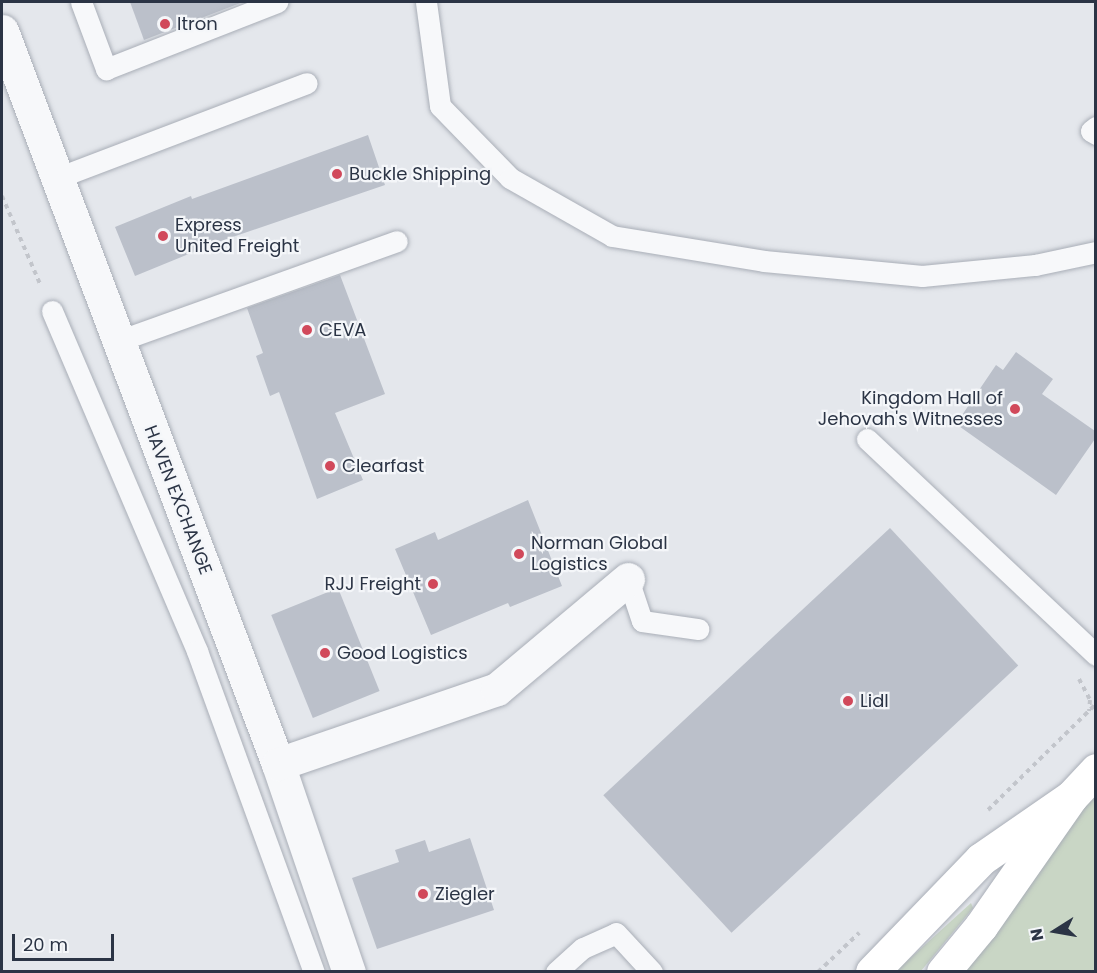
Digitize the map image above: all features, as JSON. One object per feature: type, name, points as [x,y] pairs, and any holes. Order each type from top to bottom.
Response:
[{"type":"main road","points":[[943,972],[981,926],[1071,797],[1095,770]]},
{"type":"main road","points":[[872,972],[981,859],[1071,797]]},
{"type":"street","name":"HAVEN EXCHANGE","points":[[2,31],[278,764],[349,972]]},
{"type":"street","points":[[278,764],[497,689],[628,579]]},
{"type":"lane","points":[[81,2],[106,69],[277,2]]},
{"type":"lane","points":[[426,2],[440,106],[510,178],[612,236],[764,261],[922,276],[1035,265],[1095,252]]},
{"type":"lane","points":[[57,178],[307,83]]},
{"type":"lane","points":[[118,341],[397,242]]},
{"type":"lane","points":[[52,311],[197,651],[314,972]]},
{"type":"lane","points":[[867,439],[1095,655]]},
{"type":"lane","points":[[628,579],[642,621],[698,629]]},
{"type":"lane","points":[[556,972],[583,948],[616,933],[652,972]]},
{"type":"path","points":[[2,196],[52,311]]},
{"type":"path","points":[[1088,711],[1095,704]]},
{"type":"green space","points":[[1095,770],[1095,971],[943,972]]},
{"type":"green space","points":[[971,903],[973,908],[921,971],[896,971]]},
{"type":"building","name":"Itron","points":[[130,2],[243,2],[144,40]]},
{"type":"building","points":[[368,135],[385,185],[218,242],[135,276],[115,227],[191,196],[192,199]]},
{"type":"building","name":"CEVA","points":[[340,275],[385,394],[335,413],[363,480],[317,499],[279,392],[270,396],[256,356],[263,353],[247,308]]},
{"type":"building","name":"Kingdom Hall of Jehovah's Witnesses","points":[[1016,352],[1053,379],[1042,394],[1095,431],[1095,439],[1056,495],[956,424],[996,365],[1003,370]]},
{"type":"building","points":[[528,500],[562,586],[510,607],[508,603],[431,635],[395,549],[435,532],[438,540]]},
{"type":"building","name":"Lidl","points":[[890,528],[1018,665],[732,933],[603,795]]},
{"type":"building","name":"Good Logistics","points":[[338,588],[380,691],[313,718],[271,615]]},
{"type":"building","name":"Ziegler","points":[[470,838],[494,910],[377,949],[352,878],[399,862],[395,850],[425,840],[429,852]]},
{"type":"place","name":"Itron","points":[[165,24]]},
{"type":"place","name":"Buckle Shipping","points":[[337,174]]},
{"type":"place","name":"Express United Freight","points":[[163,236]]},
{"type":"place","name":"CEVA","points":[[307,330]]},
{"type":"place","name":"Kingdom Hall of Jehovah's Witnesses","points":[[1015,409]]},
{"type":"place","name":"Clearfast","points":[[330,466]]},
{"type":"place","name":"Norman Global Logistics","points":[[519,554]]},
{"type":"place","name":"RJJ Freight","points":[[433,584]]},
{"type":"place","name":"Good Logistics","points":[[325,653]]},
{"type":"place","name":"Lidl","points":[[848,701]]},
{"type":"place","name":"Ziegler","points":[[423,894]]}]
